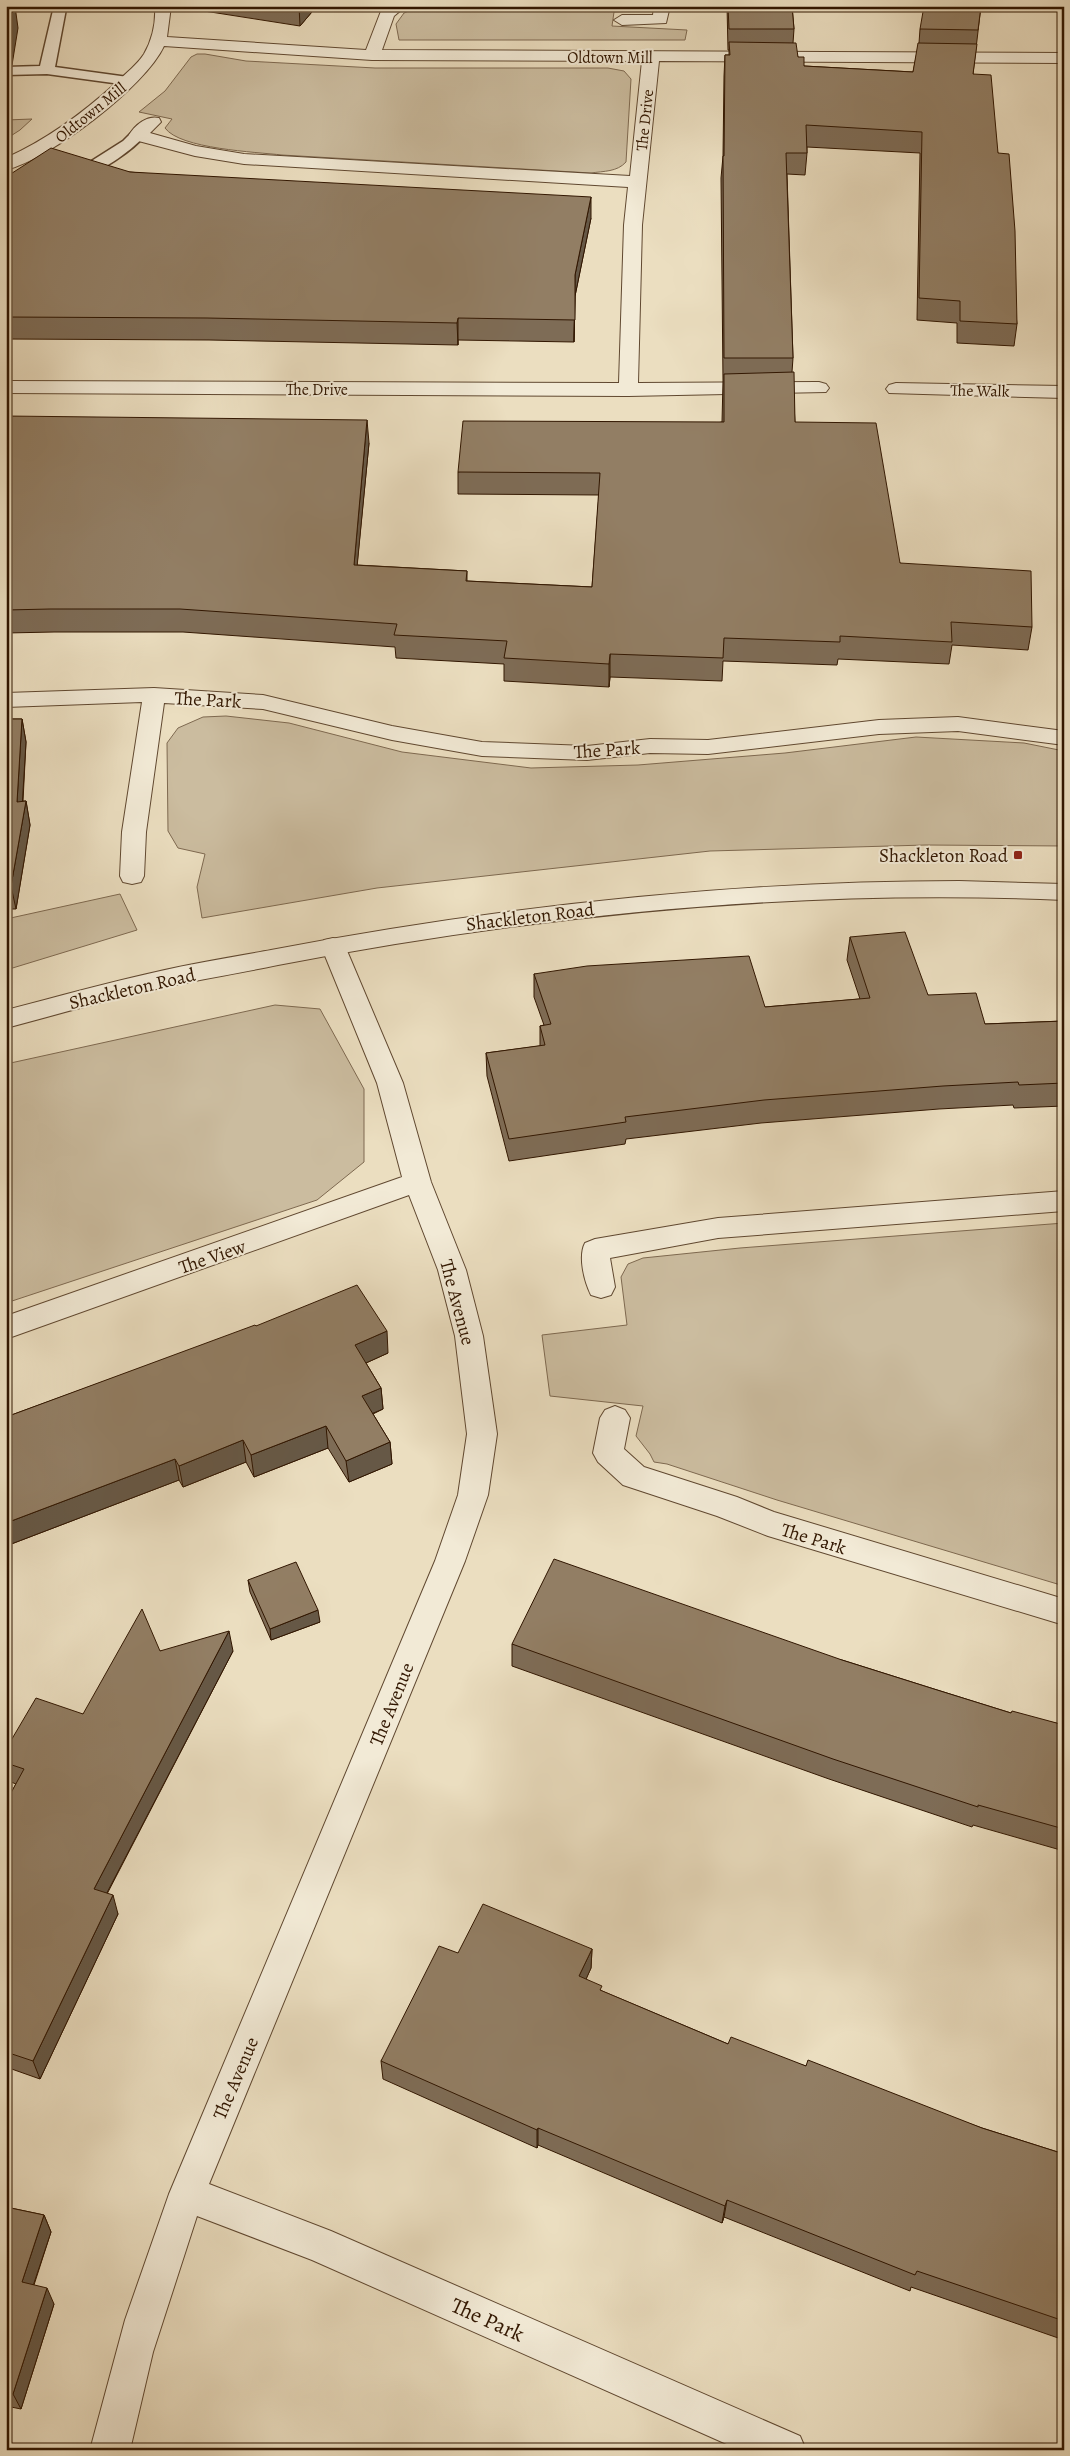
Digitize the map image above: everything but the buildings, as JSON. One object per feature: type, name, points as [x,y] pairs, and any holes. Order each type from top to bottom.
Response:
[{"type":"street","name":"Oldtown Mill","points":[[6,165],[42,149],[72,130],[100,108],[128,80],[150,57],[158,41],[162,24],[163,6]]},
{"type":"street","points":[[372,55],[387,14],[398,6]]},
{"type":"street","points":[[622,20],[660,20],[662,6]]},
{"type":"street","name":"Oldtown Mill","points":[[158,41],[372,55],[1064,58]]},
{"type":"street","name":"The Drive","points":[[628,390],[633,226],[651,57]]},
{"type":"street","points":[[137,135],[153,122]]},
{"type":"street","points":[[137,135],[195,151],[262,161],[638,182]]},
{"type":"street","name":"The Drive","points":[[6,387],[628,390],[819,388]]},
{"type":"street","name":"The Walk","points":[[896,389],[1064,392]]},
{"type":"street","name":"The Park","points":[[6,700],[154,696],[263,702],[392,733],[482,749],[587,753],[650,746],[708,747],[879,727],[958,724],[1064,738]]},
{"type":"street","name":"The Park","points":[[132,876],[134,832],[154,696]]},
{"type":"street","name":"Shackleton Road","points":[[6,1019],[137,984],[333,946],[538,914],[724,896],[933,889],[1064,892]]},
{"type":"street","name":"The Avenue","points":[[110,2450],[122,2393],[158,2273],[187,2194],[450,1561],[473,1495],[482,1434],[469,1336],[452,1270],[417,1182],[390,1083],[333,946]]},
{"type":"street","name":"The View","points":[[6,1328],[417,1182]]},
{"type":"street","points":[[601,1287],[595,1250],[718,1228],[1064,1201]]},
{"type":"street","name":"The Park","points":[[615,1418],[608,1453],[634,1476],[726,1506],[777,1526],[1064,1612]]},
{"type":"street","name":"The Park","points":[[187,2194],[327,2248],[786,2450]]},
{"type":"lane","points":[[47,70],[59,10]]},
{"type":"lane","points":[[6,71],[47,70],[128,80]]},
{"type":"lane","points":[[88,170],[128,144],[137,135]]},
{"type":"shaded area","points":[[420,6],[639,6],[633,11],[614,12],[612,26],[687,30],[685,40],[399,40],[396,24],[404,13]]},
{"type":"shaded area","points":[[197,54],[246,61],[375,68],[608,68],[624,71],[631,79],[626,162],[619,168],[591,173],[282,155],[238,151],[186,141],[173,135],[165,128],[172,119],[139,112],[165,91],[191,57]]},
{"type":"shaded area","points":[[32,119],[20,130],[6,139],[6,120]]},
{"type":"shaded area","points":[[226,716],[289,723],[402,752],[531,768],[638,765],[785,753],[916,737],[1024,743],[1064,751],[1064,846],[926,845],[710,851],[377,888],[202,918],[197,887],[205,854],[178,848],[168,831],[167,743],[178,728],[203,717]]},
{"type":"shaded area","points":[[120,894],[137,930],[6,970],[6,919]]},
{"type":"shaded area","points":[[275,1005],[320,1009],[364,1089],[364,1162],[317,1200],[6,1303],[6,1064]]},
{"type":"shaded area","points":[[1064,1223],[1064,1586],[777,1500],[667,1464],[654,1462],[636,1436],[643,1406],[550,1396],[542,1335],[627,1325],[621,1277],[628,1264],[643,1258],[740,1248]]},
{"type":"place","name":"Shackleton Road","points":[[1018,855]]}]
